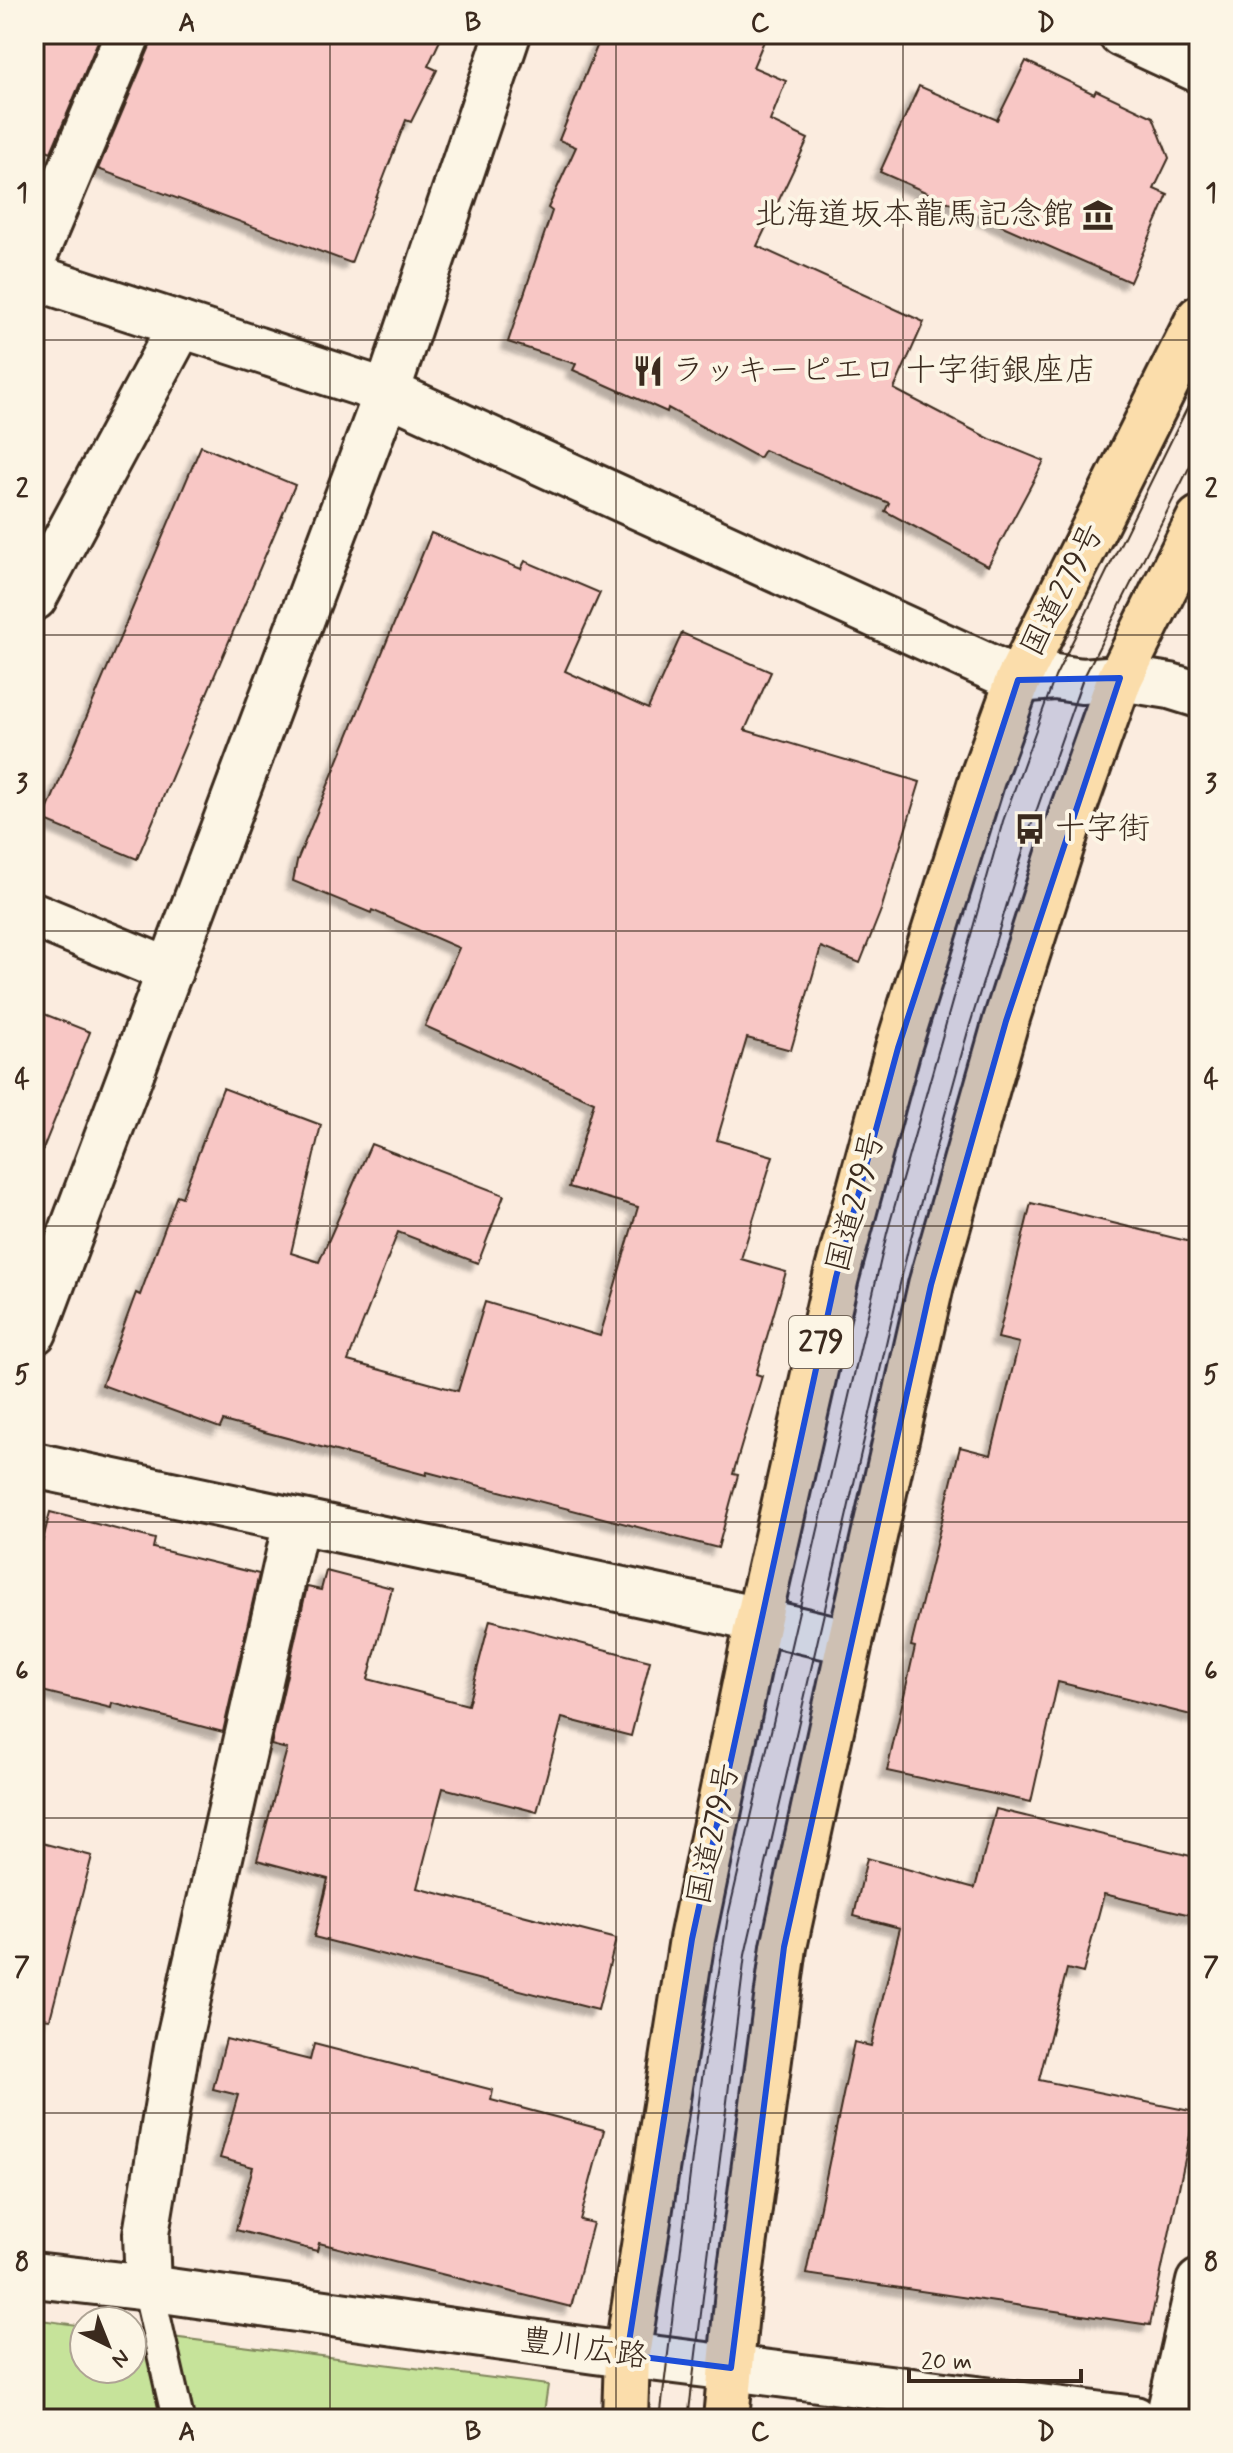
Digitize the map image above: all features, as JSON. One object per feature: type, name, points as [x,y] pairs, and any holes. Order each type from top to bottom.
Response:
[{"type":"highway","name":"国道279号","points":[[625,2419],[627,2355],[692,1939],[758,1621],[836,1277],[898,1048],[982,779],[1018,680],[1199,318]]},
{"type":"highway","points":[[726,2419],[742,2263],[784,1947],[931,1285],[1006,1021],[1073,810],[1120,678],[1199,519]]},
{"type":"street","points":[[34,257],[128,34]]},
{"type":"street","points":[[34,1332],[387,392],[508,34]]},
{"type":"street","points":[[1121,34],[1199,70]]},
{"type":"street","points":[[34,277],[387,392],[1018,680],[1120,678],[1170,686],[1199,695]]},
{"type":"street","points":[[34,598],[181,325]]},
{"type":"street","points":[[34,915],[170,971]]},
{"type":"street","points":[[34,1465],[850,1642]]},
{"type":"street","points":[[148,2288],[146,2234],[177,2047],[296,1522]]},
{"type":"street","name":"豊川広路","points":[[34,2275],[627,2355],[1135,2419]]},
{"type":"street","points":[[1168,2419],[1199,2282]]},
{"type":"lane","points":[[148,2288],[178,2419]]},
{"type":"highlighted area","points":[[1120,678],[1006,1021],[931,1285],[784,1947],[731,2368],[627,2355],[692,1939],[836,1277],[898,1048],[1018,680]]},
{"type":"green space","points":[[34,2319],[68,2324],[68,2385],[148,2385],[148,2334],[548,2385],[543,2419],[34,2419]]},
{"type":"building","points":[[34,34],[101,34],[51,152],[34,145]]},
{"type":"building","points":[[152,34],[443,34],[428,66],[437,70],[411,122],[406,120],[351,263],[98,169],[151,44]]},
{"type":"building","points":[[602,34],[767,34],[753,67],[786,81],[770,121],[808,139],[757,246],[924,322],[894,389],[990,439],[1044,461],[988,566],[885,511],[889,503],[764,450],[759,458],[668,408],[667,412],[573,370],[576,364],[508,342],[552,211],[548,208],[576,147],[559,140]]},
{"type":"building","points":[[1026,61],[1094,94],[1096,90],[1153,117],[1169,158],[1154,189],[1168,195],[1130,282],[880,172],[919,86],[997,120]]},
{"type":"building","points":[[201,446],[295,485],[137,859],[43,820]]},
{"type":"building","points":[[431,533],[521,569],[525,561],[600,593],[565,671],[648,709],[682,633],[771,672],[745,730],[920,782],[881,910],[860,963],[821,947],[791,1050],[747,1038],[717,1140],[773,1156],[741,1259],[786,1272],[756,1374],[762,1376],[733,1474],[738,1475],[718,1548],[223,1421],[220,1428],[102,1385],[136,1293],[140,1295],[177,1195],[182,1197],[223,1088],[321,1125],[291,1253],[319,1262],[371,1144],[504,1195],[478,1263],[398,1232],[348,1361],[458,1391],[485,1302],[600,1336],[638,1207],[569,1187],[594,1102],[425,1026],[459,948],[372,910],[371,913],[293,881],[297,861]]},
{"type":"building","points":[[34,1010],[90,1032],[36,1166],[34,1165]]},
{"type":"building","points":[[1031,1203],[1199,1244],[1199,1717],[1058,1682],[1031,1802],[887,1771],[915,1647],[911,1646],[960,1447],[991,1455],[1019,1343],[998,1338]]},
{"type":"building","points":[[50,1512],[155,1539],[153,1548],[259,1574],[223,1732],[112,1703],[111,1708],[34,1689],[34,1575]]},
{"type":"building","points":[[326,1571],[392,1588],[368,1679],[468,1705],[490,1620],[650,1661],[631,1736],[562,1718],[537,1812],[443,1788],[417,1888],[616,1939],[598,2010],[314,1937],[328,1879],[257,1860],[287,1749],[271,1745],[307,1587],[321,1590]]},
{"type":"building","points":[[996,1809],[1199,1858],[1199,1917],[1104,1894],[1083,1973],[1067,1969],[1039,2080],[1195,2112],[1150,2325],[806,2274],[854,2042],[871,2046],[900,1928],[854,1916],[867,1858],[975,1888]]},
{"type":"building","points":[[34,1841],[92,1856],[50,2019],[34,2017]]},
{"type":"building","points":[[226,2039],[310,2060],[314,2044],[493,2090],[491,2100],[604,2130],[580,2220],[593,2223],[571,2307],[319,2243],[317,2251],[236,2230],[253,2167],[220,2158],[238,2095],[213,2089]]},
{"type":"tram line","points":[[660,2419],[701,2085],[728,1916],[887,1233],[1003,821],[1055,677],[1199,384]]},
{"type":"tram line","points":[[688,2419],[745,1955],[909,1245],[968,1031],[1030,829],[1082,681],[1199,448]]},
{"type":"place","name":"北海道坂本龍馬記念館","points":[[1098,215]]},
{"type":"place","name":"ラッキーピエロ 十字街銀座店","points":[[648,371]]},
{"type":"place","name":"十字街","points":[[1030,829]]}]
